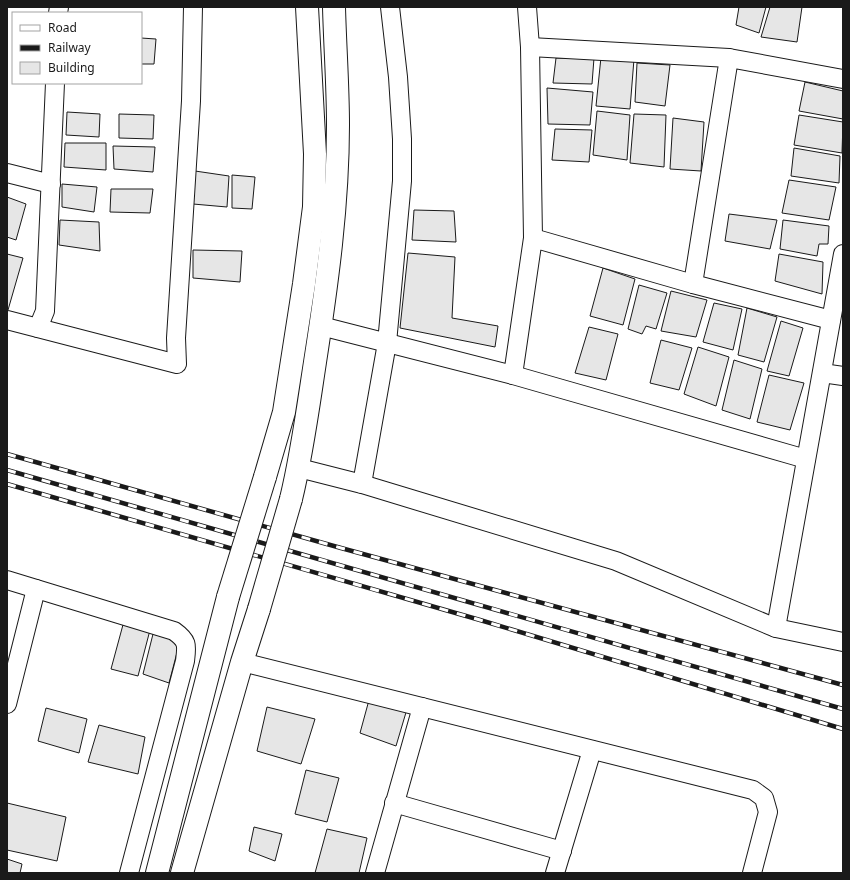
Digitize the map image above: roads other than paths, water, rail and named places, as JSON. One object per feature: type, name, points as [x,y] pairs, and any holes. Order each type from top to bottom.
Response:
[{"type":"main road","points":[[157,873],[228,597],[284,412],[304,284],[314,207],[314,147],[307,7]]},
{"type":"main road","points":[[182,873],[299,468],[330,262],[335,202],[338,125],[334,7]]},
{"type":"street","points":[[7,320],[177,364],[177,330],[191,101],[193,7]]},
{"type":"street","points":[[362,484],[387,343],[402,182],[402,139],[390,7]]},
{"type":"street","points":[[513,375],[533,238],[530,47],[527,7]]},
{"type":"street","points":[[530,47],[729,58],[843,79]]},
{"type":"street","points":[[693,284],[729,58]]},
{"type":"street","points":[[38,328],[45,311],[55,84]]},
{"type":"street","points":[[7,173],[51,184]]},
{"type":"street","points":[[533,238],[693,284],[831,320]]},
{"type":"street","points":[[776,628],[843,254]]},
{"type":"street","points":[[321,326],[513,375],[806,459]]},
{"type":"street","points":[[822,373],[843,376]]},
{"type":"street","points":[[299,468],[362,484],[616,561],[776,628],[843,642]]},
{"type":"street","points":[[7,580],[174,631],[183,638],[186,648],[185,661],[129,873]]},
{"type":"street","points":[[7,704],[36,589]]},
{"type":"street","points":[[242,662],[753,790],[764,798],[768,812],[752,873]]},
{"type":"street","points":[[375,873],[422,707]]},
{"type":"street","points":[[555,873],[592,750]]},
{"type":"street","points":[[394,803],[562,851]]},
{"type":"railway","points":[[7,454],[341,548],[843,685]]},
{"type":"railway","points":[[7,470],[843,709]]},
{"type":"railway","points":[[7,484],[480,620],[843,729]]}]
